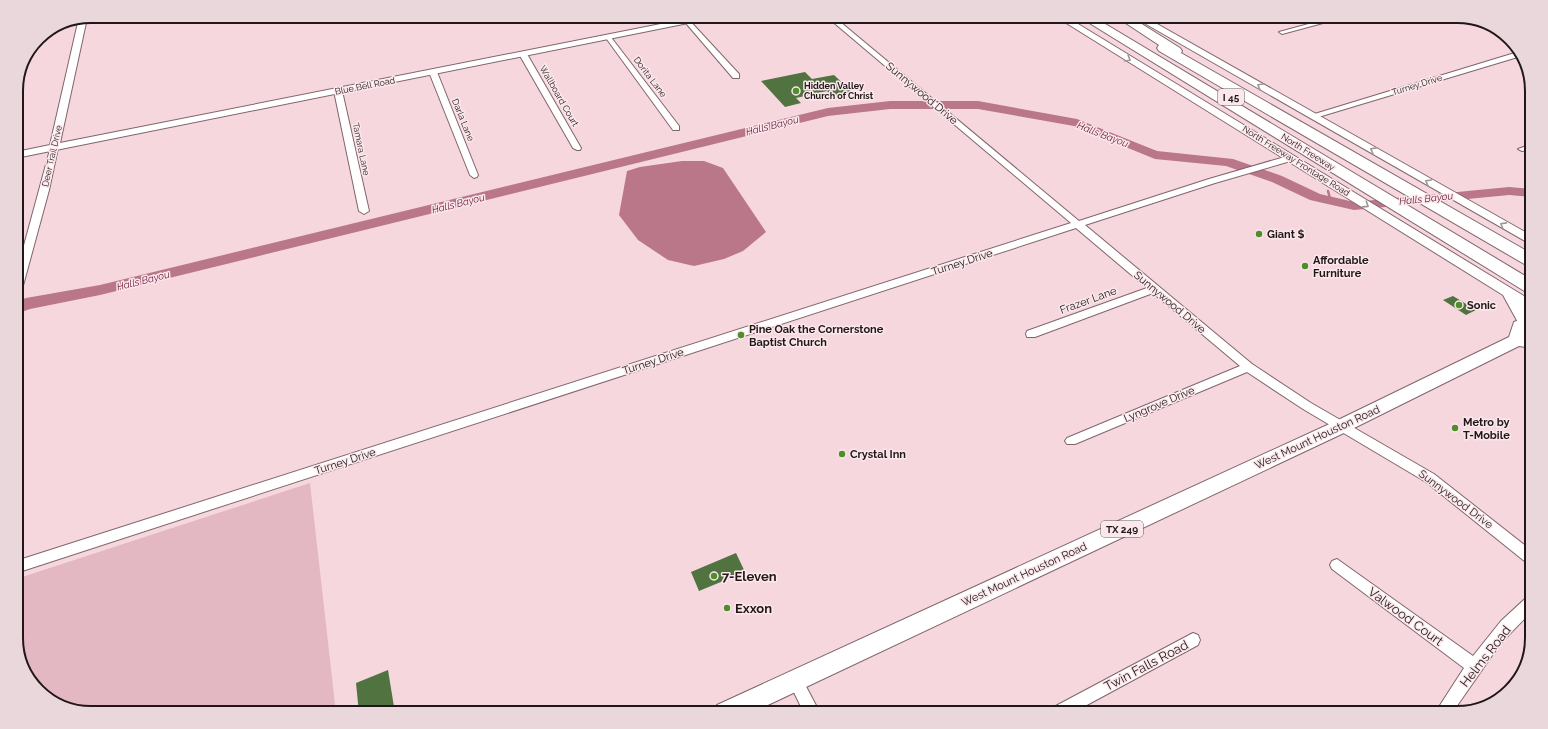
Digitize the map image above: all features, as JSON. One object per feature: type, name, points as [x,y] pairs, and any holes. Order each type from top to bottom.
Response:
[{"type":"highway","points":[[1081,23],[1131,50],[1159,60]]},
{"type":"highway","name":"North Freeway","points":[[1096,23],[1428,213],[1525,279]]},
{"type":"highway","name":"North Freeway","points":[[1107,23],[1367,178],[1446,212],[1525,257]]},
{"type":"highway","name":"North Freeway","points":[[1120,23],[1189,63],[1367,178],[1410,214],[1525,279]]},
{"type":"highway","points":[[1132,23],[1176,50],[1189,63]]},
{"type":"main road","name":"North Freeway Frontage Road","points":[[1070,23],[1525,303]]},
{"type":"main road","points":[[1148,23],[1525,237]]},
{"type":"main road","points":[[1392,222],[1446,249],[1514,289],[1525,291]]},
{"type":"main road","points":[[1503,289],[1520,311],[1525,328]]},
{"type":"main road","name":"West Mount Houston Road","points":[[740,706],[1342,426],[1525,332]]},
{"type":"street","name":"Blue Bell Road","points":[[23,154],[677,23]]},
{"type":"street","points":[[689,23],[736,76]]},
{"type":"street","name":"Sunnywood Drive","points":[[837,23],[1079,224],[1153,289],[1248,367],[1307,406],[1430,478],[1525,553]]},
{"type":"street","points":[[1282,32],[1318,23]]},
{"type":"street","name":"Deer Trail Drive","points":[[23,268],[45,190],[82,24]]},
{"type":"street","name":"Dorita Lane","points":[[608,37],[676,128]]},
{"type":"street","name":"Wallboard Court","points":[[523,54],[577,148]]},
{"type":"street","name":"Turney Drive","points":[[1312,116],[1515,56]]},
{"type":"street","name":"Darla Lane","points":[[433,72],[474,175]]},
{"type":"street","name":"Tamara Lane","points":[[338,91],[364,210]]},
{"type":"street","name":"Turney Drive","points":[[23,565],[1079,224],[1270,163],[1291,158]]},
{"type":"street","name":"Frazer Lane","points":[[1031,334],[1153,289]]},
{"type":"street","name":"Lyngrove Drive","points":[[1071,441],[1248,367]]},
{"type":"street","name":"Valwood Court","points":[[1337,565],[1474,666]]},
{"type":"street","name":"Helms Road","points":[[1448,706],[1474,666],[1513,619],[1525,608]]},
{"type":"street","name":"Twin Falls Road","points":[[1070,706],[1193,640]]},
{"type":"street","points":[[795,680],[808,706]]},
{"type":"shaded area","points":[[682,161],[704,161],[723,168],[766,232],[743,251],[724,259],[694,266],[668,260],[638,240],[619,215],[627,171],[640,167]]},
{"type":"shaded area","points":[[310,483],[335,706],[91,706],[78,705],[65,701],[57,697],[43,686],[32,672],[27,660],[23,642],[23,577]]},
{"type":"building","name":"Hidden Valley Church of Christ","points":[[805,72],[812,79],[834,75],[852,92],[832,96],[827,91],[796,98],[801,103],[785,107],[761,81]]},
{"type":"building","name":"Sonic","points":[[1453,296],[1476,310],[1466,315],[1443,300]]},
{"type":"building","name":"7-Eleven","points":[[736,553],[745,572],[699,591],[691,572]]},
{"type":"building","points":[[388,670],[394,706],[358,706],[356,683]]},
{"type":"waterway","name":"Halls Bayou","points":[[23,305],[100,290],[828,112],[890,105],[978,105],[1077,123],[1155,155],[1228,162],[1277,179],[1315,197],[1354,206],[1509,191],[1525,192]]},
{"type":"waterway","name":"Halls Bayou","points":[[1328,191],[1331,202]]},
{"type":"place","name":"Hidden Valley Church of Christ","points":[[796,91]]},
{"type":"place","name":"Giant $","points":[[1259,234]]},
{"type":"place","name":"Affordable Furniture","points":[[1305,266]]},
{"type":"place","name":"Sonic","points":[[1459,305]]},
{"type":"place","name":"Pine Oak the Cornerstone Baptist Church","points":[[741,335]]},
{"type":"place","name":"Metro by T-Mobile","points":[[1455,428]]},
{"type":"place","name":"Crystal Inn","points":[[842,454]]},
{"type":"place","name":"7-Eleven","points":[[714,576]]},
{"type":"place","name":"Exxon","points":[[727,608]]}]
